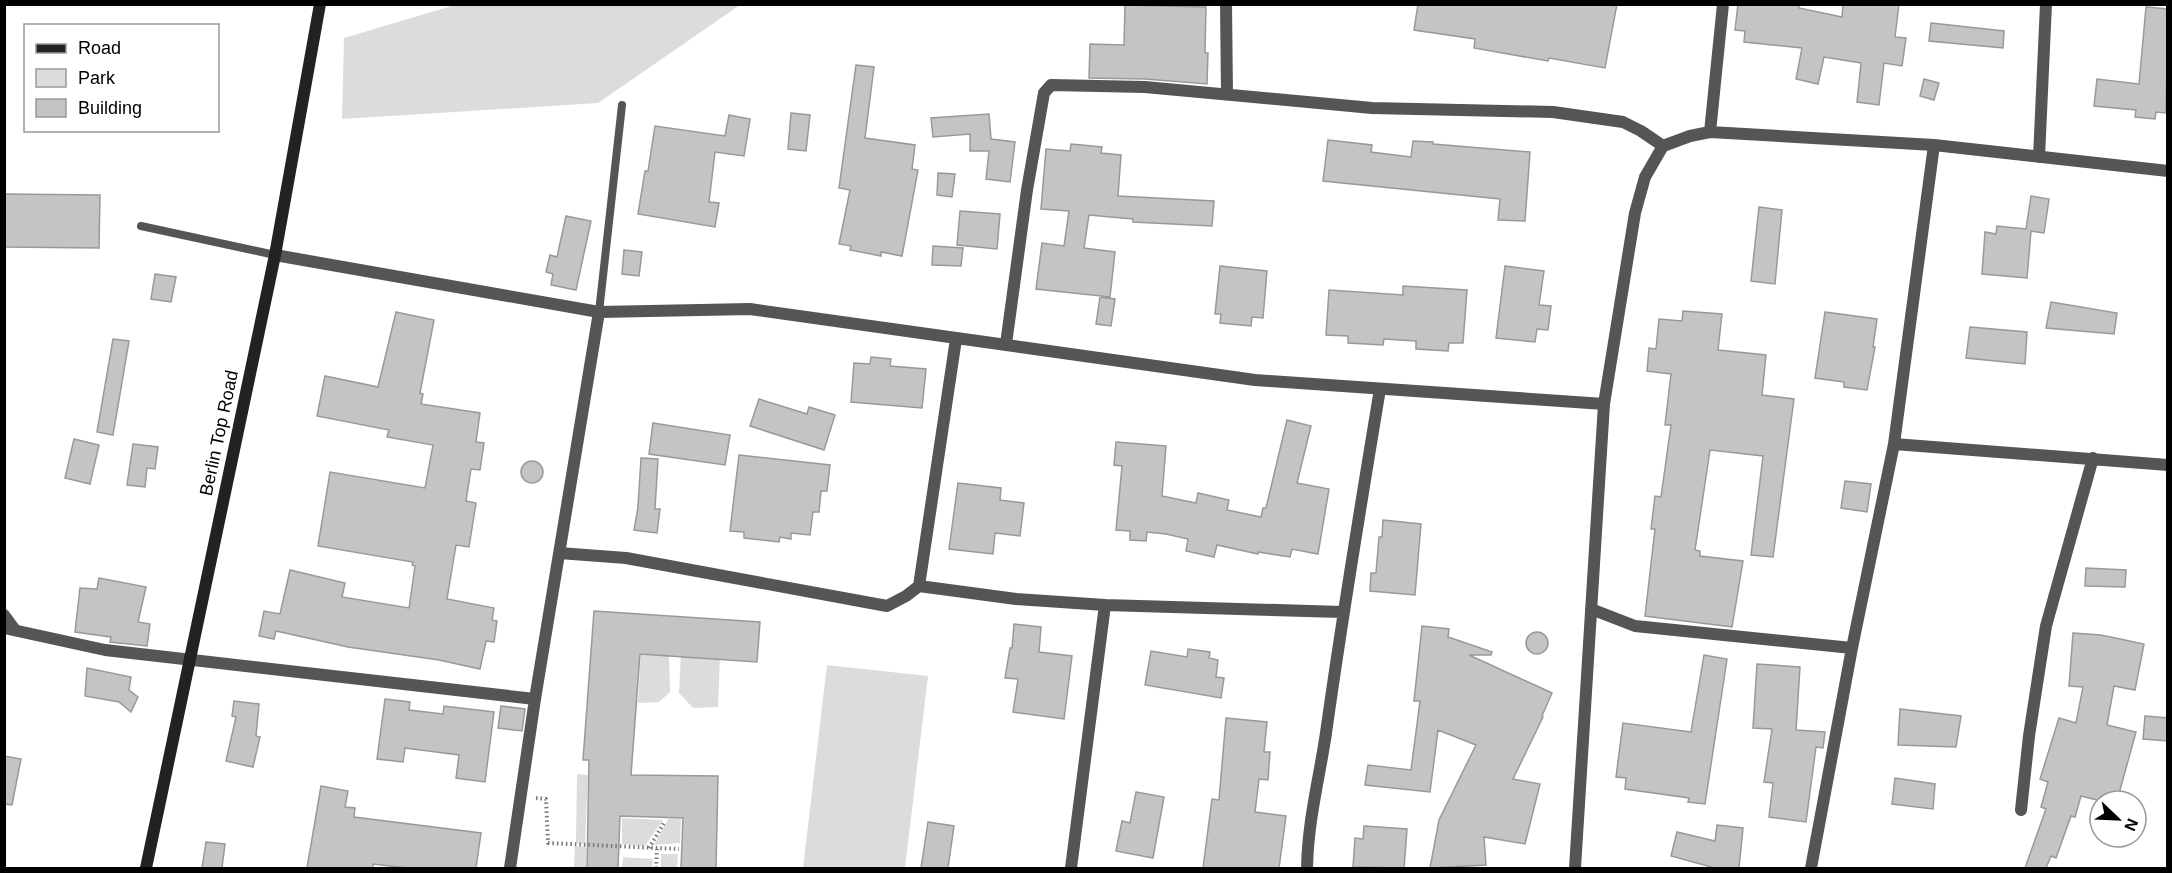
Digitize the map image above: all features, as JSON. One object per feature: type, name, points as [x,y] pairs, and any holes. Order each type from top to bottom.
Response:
[{"type":"street","name":"Berlin Top Road","points":[[146,868],[275,255],[320,4]]},
{"type":"street","points":[[1226,4],[1227,94]]},
{"type":"street","points":[[1710,132],[1717,4]]},
{"type":"street","points":[[1710,132],[1723,4]]},
{"type":"street","points":[[2039,157],[2046,4]]},
{"type":"street","points":[[1006,344],[1038,125],[1044,93],[1051,85],[1145,87],[1372,108],[1552,112],[1623,122],[1641,130],[1663,146]]},
{"type":"street","points":[[1575,868],[1604,404],[1635,213],[1645,177],[1663,146],[1690,136],[1710,132],[1934,145],[2168,171]]},
{"type":"street","points":[[1811,868],[1852,648],[1894,444],[1934,145]]},
{"type":"street","points":[[275,255],[599,312],[750,309],[1255,380],[1604,404]]},
{"type":"street","points":[[510,868],[535,699],[599,312]]},
{"type":"street","points":[[559,554],[626,558],[887,606],[906,596],[919,586],[956,339]]},
{"type":"street","points":[[1307,868],[1308,836],[1314,793],[1322,761],[1342,612],[1380,389]]},
{"type":"street","points":[[1894,444],[2168,465]]},
{"type":"street","points":[[2021,810],[2029,736],[2046,626],[2093,458]]},
{"type":"street","points":[[919,586],[1016,599],[1105,605],[1342,612]]},
{"type":"street","points":[[1071,868],[1105,605]]},
{"type":"street","points":[[1591,609],[1635,626],[1852,648]]},
{"type":"street","points":[[4,615],[10,629],[105,650],[535,699]]},
{"type":"lane","points":[[599,312],[622,105]]},
{"type":"lane","points":[[141,226],[275,255]]},
{"type":"path","points":[[520,795],[546,799],[548,843],[679,849]]},
{"type":"path","points":[[649,849],[665,821]]},
{"type":"path","points":[[656,868],[657,849]]},
{"type":"green space","points":[[455,5],[740,5],[598,103],[342,119],[344,38]]},
{"type":"green space","points":[[641,653],[669,654],[670,692],[659,702],[638,703]]},
{"type":"green space","points":[[681,654],[720,655],[718,707],[693,708],[679,693]]},
{"type":"green space","points":[[827,665],[928,676],[905,868],[803,868]]},
{"type":"green space","points":[[577,774],[588,775],[585,844],[576,843]]},
{"type":"green space","points":[[622,818],[663,820],[645,846],[622,844]]},
{"type":"green space","points":[[668,819],[681,819],[680,843],[654,845]]},
{"type":"green space","points":[[575,846],[586,847],[586,868],[574,868]]},
{"type":"green space","points":[[661,854],[678,854],[677,868],[661,868]]},
{"type":"green space","points":[[623,857],[653,859],[652,868],[622,868]]},
{"type":"building","points":[[1418,4],[1617,4],[1605,68],[1474,48],[1475,39],[1414,30]]},
{"type":"building","points":[[1738,4],[1799,4],[1799,8],[1842,17],[1843,4],[1899,4],[1895,37],[1906,38],[1902,66],[1884,63],[1879,105],[1857,102],[1861,63],[1824,57],[1818,84],[1796,79],[1802,48],[1744,42],[1745,31],[1735,30]]},
{"type":"building","points":[[1125,5],[1206,7],[1207,84],[1145,79],[1089,78],[1090,44],[1124,45]]},
{"type":"building","points":[[2146,7],[2168,9],[2166,113],[2156,112],[2155,119],[2135,117],[2136,110],[2094,106],[2097,79],[2139,84]]},
{"type":"building","points":[[1931,23],[2004,31],[2003,48],[1929,41]]},
{"type":"building","points":[[856,65],[874,67],[865,138],[915,145],[912,169],[918,170],[902,256],[881,252],[881,256],[850,250],[851,246],[839,244],[850,190],[839,188]]},
{"type":"building","points":[[1924,79],[1939,83],[1934,100],[1920,96]]},
{"type":"building","points":[[791,113],[810,115],[806,151],[788,149]]},
{"type":"building","points":[[989,114],[991,139],[1015,142],[1010,182],[986,179],[989,151],[970,151],[970,134],[933,137],[931,118]]},
{"type":"building","points":[[729,115],[750,119],[744,156],[715,152],[709,202],[719,203],[715,227],[638,214],[655,126],[725,136]]},
{"type":"building","points":[[1328,140],[1372,145],[1371,152],[1411,157],[1413,141],[1530,152],[1525,221],[1498,220],[1500,199],[1323,181]]},
{"type":"building","points":[[1071,144],[1102,147],[1101,153],[1121,155],[1118,196],[1214,201],[1212,226],[1133,222],[1133,219],[1089,215],[1084,248],[1115,252],[1110,297],[1036,289],[1042,243],[1064,246],[1069,211],[1041,209],[1046,149],[1070,151]]},
{"type":"building","points":[[938,173],[955,174],[952,197],[937,195]]},
{"type":"building","points":[[4,194],[100,195],[99,248],[4,247]]},
{"type":"building","points":[[2031,196],[2049,199],[2044,233],[2031,231],[2027,278],[1982,274],[1985,232],[1996,234],[1997,226],[2026,229]]},
{"type":"building","points":[[1759,207],[1782,210],[1775,284],[1751,281]]},
{"type":"building","points":[[960,211],[1000,214],[997,249],[957,245]]},
{"type":"building","points":[[566,216],[591,221],[576,290],[551,285],[553,274],[546,272],[550,255],[557,257]]},
{"type":"building","points":[[933,246],[963,248],[961,266],[932,265]]},
{"type":"building","points":[[624,250],[642,252],[639,276],[622,274]]},
{"type":"building","points":[[1220,266],[1267,271],[1263,318],[1252,317],[1251,326],[1220,323],[1221,314],[1215,314]]},
{"type":"building","points":[[1505,266],[1544,271],[1539,305],[1551,306],[1548,330],[1537,329],[1535,342],[1496,338]]},
{"type":"building","points":[[155,274],[176,277],[171,302],[151,299]]},
{"type":"building","points":[[1403,286],[1467,290],[1463,343],[1449,343],[1448,351],[1416,349],[1416,341],[1384,339],[1383,345],[1348,343],[1348,336],[1326,335],[1329,290],[1403,295]]},
{"type":"building","points":[[1100,297],[1115,299],[1111,326],[1096,324]]},
{"type":"building","points":[[2051,302],[2117,313],[2114,334],[2046,328]]},
{"type":"building","points":[[1683,311],[1722,314],[1718,350],[1766,355],[1762,395],[1794,399],[1773,557],[1751,555],[1763,456],[1710,450],[1695,550],[1700,551],[1700,556],[1743,561],[1732,627],[1645,616],[1655,529],[1651,529],[1655,496],[1661,497],[1671,425],[1665,425],[1671,374],[1647,371],[1649,348],[1656,349],[1659,319],[1682,321]]},
{"type":"building","points":[[396,312],[434,320],[420,393],[423,394],[421,404],[480,413],[476,442],[484,443],[480,470],[471,469],[466,501],[476,503],[469,547],[456,545],[447,599],[494,608],[492,620],[497,621],[494,642],[486,641],[480,669],[439,660],[348,647],[276,631],[274,639],[259,636],[264,611],[280,614],[290,570],[345,583],[342,597],[409,608],[415,566],[412,565],[413,562],[318,546],[330,472],[425,488],[433,445],[387,437],[389,430],[317,416],[325,376],[378,387]]},
{"type":"building","points":[[1825,312],[1877,319],[1873,347],[1875,347],[1867,390],[1844,387],[1844,382],[1815,378]]},
{"type":"building","points":[[1970,327],[2027,332],[2025,364],[1966,358]]},
{"type":"building","points":[[113,339],[129,341],[113,435],[97,432]]},
{"type":"building","points":[[871,357],[891,359],[890,366],[926,369],[922,408],[851,402],[854,363],[870,364]]},
{"type":"building","points":[[759,399],[807,414],[809,407],[835,415],[824,450],[750,426]]},
{"type":"building","points":[[1287,420],[1311,426],[1297,483],[1329,489],[1318,554],[1292,549],[1290,557],[1258,552],[1258,554],[1217,545],[1214,557],[1186,551],[1188,539],[1147,532],[1146,541],[1130,540],[1130,531],[1116,530],[1122,466],[1114,465],[1116,442],[1166,446],[1162,496],[1196,503],[1198,493],[1229,500],[1227,510],[1261,517],[1263,508],[1266,508]]},
{"type":"building","points":[[653,423],[730,435],[725,465],[649,454]]},
{"type":"building","points":[[74,439],[99,445],[90,484],[65,478]]},
{"type":"building","points":[[133,444],[158,447],[155,469],[147,468],[145,487],[127,485]]},
{"type":"building","points":[[739,455],[830,465],[827,491],[821,491],[819,512],[813,512],[810,535],[791,533],[791,539],[780,537],[779,542],[744,538],[744,532],[730,531]]},
{"type":"building","points":[[641,458],[658,459],[655,509],[660,509],[657,533],[634,530]]},
{"type":"building","points":[[532,461],[542,468],[543,472],[536,482],[532,483],[522,476],[521,472],[528,462]]},
{"type":"building","points":[[1845,481],[1871,484],[1867,512],[1841,508]]},
{"type":"building","points":[[958,483],[1001,488],[1000,500],[1024,503],[1020,536],[995,533],[993,554],[949,549]]},
{"type":"building","points":[[1383,520],[1421,524],[1415,595],[1370,591],[1371,573],[1376,573]]},
{"type":"building","points":[[2086,568],[2126,570],[2125,587],[2085,586]]},
{"type":"building","points":[[99,578],[146,587],[138,622],[150,624],[147,646],[110,642],[111,637],[75,632],[80,588],[97,589]]},
{"type":"building","points":[[594,611],[760,622],[757,662],[640,654],[631,775],[718,776],[716,868],[681,868],[683,818],[620,816],[618,868],[587,868],[589,760],[583,760]]},
{"type":"building","points":[[1014,624],[1041,627],[1039,652],[1072,656],[1064,719],[1013,712],[1018,679],[1005,678],[1010,648],[1012,648]]},
{"type":"building","points":[[1422,626],[1449,629],[1448,637],[1492,652],[1491,655],[1469,655],[1552,693],[1513,779],[1540,784],[1525,844],[1484,837],[1486,865],[1430,868],[1439,820],[1476,745],[1438,730],[1430,792],[1365,785],[1368,765],[1411,770],[1420,701],[1414,701]]},
{"type":"building","points":[[1537,632],[1545,635],[1548,643],[1545,651],[1537,654],[1529,651],[1526,643],[1529,635]]},
{"type":"building","points":[[2073,633],[2101,635],[2144,644],[2135,690],[2114,686],[2107,725],[2136,732],[2120,789],[2088,789],[2088,798],[2081,796],[2075,817],[2071,816],[2056,858],[2051,856],[2046,868],[2025,868],[2046,809],[2041,807],[2048,782],[2040,779],[2059,718],[2076,723],[2083,687],[2069,686]]},
{"type":"building","points":[[1188,649],[1210,652],[1209,658],[1218,660],[1216,677],[1224,678],[1221,698],[1145,685],[1151,651],[1187,657]]},
{"type":"building","points":[[1704,655],[1727,659],[1705,804],[1688,802],[1689,798],[1625,789],[1626,778],[1616,777],[1623,723],[1691,732]]},
{"type":"building","points":[[1757,664],[1800,667],[1796,730],[1825,732],[1823,748],[1816,747],[1806,822],[1769,817],[1773,783],[1764,782],[1772,729],[1753,728]]},
{"type":"building","points":[[87,668],[131,677],[129,690],[138,697],[131,712],[119,702],[85,696]]},
{"type":"building","points":[[385,699],[410,702],[409,710],[443,714],[444,706],[494,712],[485,782],[456,778],[459,755],[405,748],[403,762],[377,759]]},
{"type":"building","points":[[234,701],[259,704],[256,736],[260,737],[253,767],[226,761],[236,717],[232,716]]},
{"type":"building","points":[[501,706],[525,709],[522,731],[498,728]]},
{"type":"building","points":[[1900,709],[1961,716],[1956,747],[1898,745]]},
{"type":"building","points":[[2145,716],[2168,718],[2168,741],[2143,739]]},
{"type":"building","points":[[1226,718],[1267,722],[1264,752],[1270,752],[1268,780],[1259,779],[1255,812],[1286,816],[1279,868],[1203,868],[1212,799],[1219,800]]},
{"type":"building","points":[[4,756],[21,759],[12,805],[4,804]]},
{"type":"building","points":[[1895,778],[1935,784],[1933,809],[1892,804]]},
{"type":"building","points":[[321,786],[348,791],[345,807],[355,808],[354,817],[481,833],[476,868],[407,868],[373,864],[373,868],[307,868]]},
{"type":"building","points":[[1136,792],[1164,797],[1153,858],[1116,851],[1122,821],[1130,823]]},
{"type":"building","points":[[928,822],[954,826],[948,868],[921,868]]},
{"type":"building","points":[[1717,825],[1743,828],[1739,868],[1715,868],[1671,856],[1677,832],[1715,841]]},
{"type":"building","points":[[1364,826],[1407,829],[1404,868],[1353,867],[1355,838],[1363,839]]},
{"type":"building","points":[[206,842],[225,844],[222,868],[202,868]]}]
